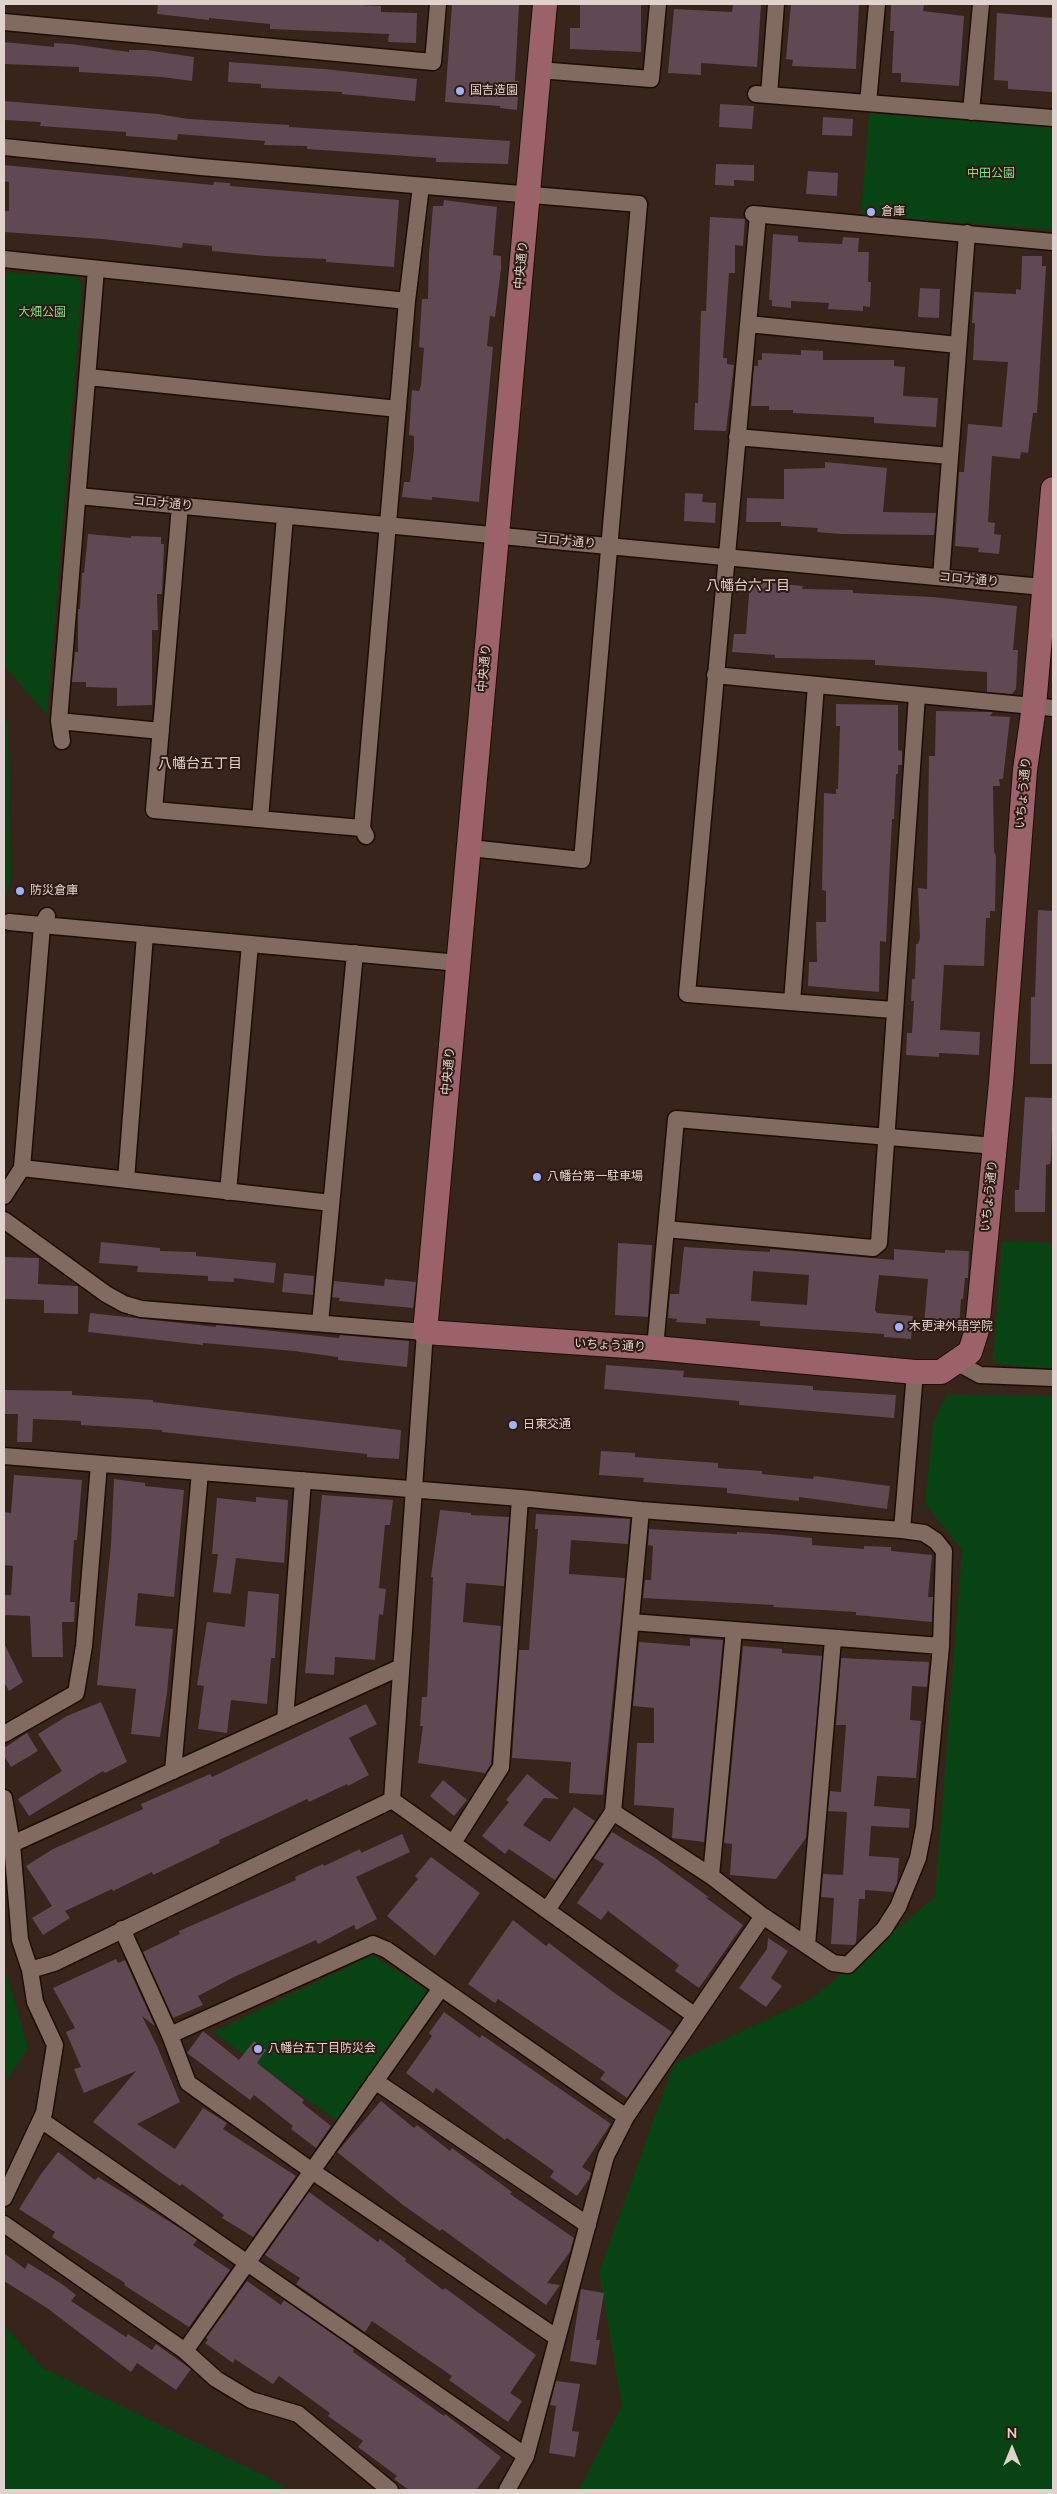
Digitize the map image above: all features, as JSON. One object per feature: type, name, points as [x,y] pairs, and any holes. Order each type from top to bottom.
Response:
[{"type":"street","points":[[4,22],[433,62],[438,4]]},
{"type":"street","name":"中央通り","points":[[425,1332],[545,4]]},
{"type":"street","points":[[539,70],[651,79],[658,4]]},
{"type":"street","points":[[776,4],[762,94],[1053,118]]},
{"type":"street","points":[[868,103],[876,4]]},
{"type":"street","points":[[971,112],[981,4]]},
{"type":"street","points":[[4,147],[421,186],[639,204],[582,860],[470,848]]},
{"type":"street","points":[[180,506],[154,810],[364,832],[407,301],[421,186]]},
{"type":"street","points":[[893,1010],[687,994],[748,324],[755,214],[855,218],[1053,242]]},
{"type":"street","points":[[941,577],[967,233]]},
{"type":"street","points":[[4,259],[407,301]]},
{"type":"street","points":[[62,741],[59,721],[96,269]]},
{"type":"street","points":[[748,324],[958,345]]},
{"type":"street","points":[[88,378],[398,409]]},
{"type":"street","points":[[737,437],[950,456]]},
{"type":"street","name":"いちょう通り","points":[[425,1332],[599,1346],[655,1348],[915,1372],[941,1372],[970,1352],[977,1330],[995,1146],[1025,770],[1043,707],[1053,489]]},
{"type":"street","name":"コロナ通り","points":[[78,496],[1049,587]]},
{"type":"street","points":[[260,820],[285,516]]},
{"type":"street","points":[[715,675],[1043,707]]},
{"type":"street","points":[[792,1002],[816,685]]},
{"type":"street","points":[[666,1228],[873,1248],[879,1243],[893,1010],[917,695]]},
{"type":"street","points":[[59,721],[161,731]]},
{"type":"street","points":[[9,922],[45,921],[145,935],[459,963]]},
{"type":"street","points":[[4,1196],[22,1168],[45,921]]},
{"type":"street","points":[[126,1180],[145,935]]},
{"type":"street","points":[[228,1192],[250,944]]},
{"type":"street","points":[[320,1323],[355,953]]},
{"type":"street","points":[[655,1348],[676,1119],[995,1146]]},
{"type":"street","points":[[22,1168],[331,1203]]},
{"type":"street","points":[[4,1220],[124,1304],[141,1309],[425,1332],[392,1800]]},
{"type":"street","points":[[956,1362],[980,1374],[1053,1378]]},
{"type":"street","points":[[902,1530],[915,1372]]},
{"type":"street","points":[[4,1456],[520,1498],[641,1510],[902,1530],[924,1533],[936,1541],[944,1551],[941,1646],[924,1827],[918,1858],[898,1907],[884,1929],[848,1964],[833,1963],[763,1916],[711,1876],[613,1812]]},
{"type":"street","points":[[4,1734],[76,1693],[84,1646],[99,1464]]},
{"type":"street","points":[[173,1771],[200,1472]]},
{"type":"street","points":[[285,1720],[303,1480]]},
{"type":"street","points":[[454,1843],[501,1767],[520,1498]]},
{"type":"street","points":[[547,1910],[613,1812],[641,1510]]},
{"type":"street","points":[[631,1622],[941,1646]]},
{"type":"street","points":[[711,1876],[734,1630]]},
{"type":"street","points":[[807,1945],[833,1639]]},
{"type":"street","points":[[12,1844],[401,1667]]},
{"type":"street","points":[[4,1798],[12,1844],[20,1940],[30,1970],[35,2002],[55,2045],[44,2113],[4,2198]]},
{"type":"street","points":[[392,1800],[694,2015]]},
{"type":"street","points":[[30,1970],[54,1963],[392,1800]]},
{"type":"street","points":[[507,2490],[526,2456],[556,2337],[606,2156],[626,2117],[763,1916]]},
{"type":"street","points":[[122,1929],[170,2035],[188,2083],[312,2171],[556,2337]]},
{"type":"street","points":[[170,2035],[373,1944],[387,1950],[626,2117]]},
{"type":"street","points":[[185,2351],[441,1988]]},
{"type":"street","points":[[375,2082],[588,2225]]},
{"type":"street","points":[[41,2120],[526,2456]]},
{"type":"street","points":[[4,2224],[185,2351],[216,2379],[251,2400],[298,2414],[390,2490]]},
{"type":"green space","name":"中田公園","points":[[869,113],[1053,127],[1053,230],[861,215]]},
{"type":"green space","name":"大畑公園","points":[[4,272],[76,276],[82,285],[47,715],[4,666]]},
{"type":"green space","points":[[4,713],[8,724],[11,881],[4,902]]},
{"type":"green space","points":[[1002,1241],[1053,1243],[1053,1369],[998,1364],[993,1360]]},
{"type":"green space","points":[[947,1395],[1053,1396],[1053,2490],[579,2490],[622,2406],[599,2272],[674,2063],[811,1999],[935,1897],[962,1550],[925,1504],[933,1423]]},
{"type":"green space","points":[[372,1955],[429,1991],[337,2121],[213,2032]]},
{"type":"green space","points":[[4,1965],[28,2048],[4,2083]]},
{"type":"green space","points":[[4,2326],[43,2368],[277,2482],[286,2490],[4,2490]]},
{"type":"building","points":[[158,4],[338,4],[381,6],[381,12],[417,13],[416,43],[388,42],[389,34],[270,29],[270,24],[157,14]]},
{"type":"building","points":[[452,4],[519,4],[515,81],[519,81],[517,110],[500,108],[500,106],[445,102]]},
{"type":"building","points":[[580,4],[641,4],[641,52],[570,49],[570,28],[580,28]]},
{"type":"building","points":[[733,4],[761,4],[757,67],[701,63],[701,75],[668,73],[674,9],[732,12]]},
{"type":"building","points":[[791,4],[859,4],[856,69],[792,66],[793,60],[786,59]]},
{"type":"building","points":[[891,4],[924,5],[923,11],[964,16],[959,86],[901,82],[901,73],[892,73],[894,31],[890,31]]},
{"type":"building","points":[[997,13],[1053,18],[1052,92],[1008,89],[1008,81],[994,80]]},
{"type":"building","points":[[4,42],[54,47],[54,43],[71,44],[129,52],[129,50],[146,50],[194,57],[192,81],[162,77],[79,72],[79,67],[4,64]]},
{"type":"building","points":[[229,62],[324,69],[417,79],[415,101],[342,94],[342,92],[261,88],[261,84],[228,82]]},
{"type":"building","points":[[4,101],[158,114],[188,119],[289,125],[289,127],[510,141],[508,164],[436,162],[436,158],[307,149],[307,146],[264,145],[265,141],[178,134],[177,140],[126,136],[126,132],[40,126],[41,122],[4,120]]},
{"type":"building","points":[[720,104],[754,106],[752,129],[719,127]]},
{"type":"building","points":[[823,117],[853,119],[852,136],[822,135]]},
{"type":"building","points":[[716,164],[754,165],[754,181],[734,180],[734,186],[715,185]]},
{"type":"building","points":[[4,165],[213,185],[214,182],[230,183],[230,186],[399,200],[394,267],[326,262],[326,259],[212,251],[212,246],[183,243],[182,248],[102,239],[4,232],[4,211],[9,211],[9,182],[4,181]]},
{"type":"building","points":[[808,171],[838,173],[837,196],[806,194]]},
{"type":"building","points":[[444,200],[497,207],[493,255],[501,256],[501,269],[495,317],[490,316],[487,346],[493,347],[479,502],[432,497],[432,500],[402,497],[404,482],[410,482],[414,450],[414,436],[409,435],[412,390],[419,391],[421,385],[424,348],[419,347],[422,299],[428,299],[433,206],[443,206]]},
{"type":"building","points":[[710,217],[745,219],[743,246],[735,245],[735,273],[729,273],[723,358],[727,358],[727,364],[734,365],[726,431],[694,430],[695,403],[698,403],[701,311],[706,311]]},
{"type":"building","points":[[773,234],[798,236],[798,242],[842,244],[843,237],[859,238],[858,252],[869,252],[868,282],[871,282],[870,307],[863,306],[863,311],[828,309],[829,303],[791,301],[791,308],[772,306],[772,300],[769,300]]},
{"type":"building","points":[[1022,256],[1042,256],[1042,266],[1046,266],[1037,413],[1033,413],[1028,453],[1021,452],[1020,459],[992,456],[988,522],[995,523],[994,534],[1001,535],[999,554],[978,552],[979,548],[955,546],[959,472],[964,472],[968,424],[1002,427],[1008,362],[973,360],[975,323],[972,323],[974,292],[1016,294],[1016,289],[1021,290]]},
{"type":"building","points":[[920,288],[940,289],[939,318],[918,317]]},
{"type":"building","points":[[801,350],[823,351],[823,360],[894,360],[894,366],[905,367],[903,396],[938,398],[936,427],[874,423],[874,417],[793,413],[793,410],[769,410],[769,406],[751,406],[754,366],[758,366],[758,360],[762,360],[762,353],[801,355]]},
{"type":"building","points":[[825,462],[887,468],[883,512],[936,513],[934,535],[841,534],[817,532],[818,528],[781,526],[781,522],[746,522],[747,498],[784,499],[784,469],[825,468]]},
{"type":"building","points":[[685,493],[703,494],[702,502],[716,503],[715,523],[684,521]]},
{"type":"building","points":[[88,534],[131,538],[131,536],[161,537],[161,544],[164,544],[162,594],[157,594],[158,630],[152,630],[152,705],[117,706],[117,688],[86,687],[86,682],[72,682],[75,652],[78,652],[78,609],[80,609],[82,573],[84,573]]},
{"type":"building","points":[[750,581],[803,586],[802,589],[853,590],[853,593],[932,597],[1017,606],[1013,650],[1018,650],[1016,689],[1012,694],[987,692],[987,672],[875,665],[875,660],[775,658],[775,655],[732,652],[734,634],[746,634]]},
{"type":"building","points":[[836,704],[898,705],[898,750],[902,751],[902,765],[898,765],[898,774],[896,774],[886,942],[880,941],[879,992],[808,986],[809,962],[817,962],[816,922],[826,922],[826,891],[822,890],[824,793],[836,794],[836,789],[838,789],[840,726],[836,726]]},
{"type":"building","points":[[936,711],[993,712],[990,716],[1010,717],[1003,779],[999,779],[1000,786],[993,786],[994,851],[996,856],[995,911],[990,911],[990,918],[986,918],[984,966],[944,965],[940,1030],[980,1032],[979,1055],[939,1053],[939,1057],[906,1055],[907,1033],[912,1033],[914,1001],[911,1001],[912,979],[915,979],[916,944],[918,944],[920,938],[918,888],[927,889],[929,756],[935,756]]},
{"type":"building","points":[[1038,910],[1053,911],[1053,1064],[1030,1064],[1031,997],[1035,997]]},
{"type":"building","points":[[1025,1097],[1053,1098],[1051,1160],[1050,1164],[1046,1165],[1045,1212],[1015,1212],[1015,1190],[1019,1190]]},
{"type":"building","points":[[101,1242],[160,1248],[160,1251],[196,1252],[196,1256],[276,1263],[274,1283],[234,1278],[234,1282],[208,1281],[208,1276],[137,1272],[138,1266],[99,1263]]},
{"type":"building","points":[[618,1243],[652,1245],[648,1317],[615,1315]]},
{"type":"building","points":[[684,1247],[770,1252],[770,1249],[894,1260],[894,1249],[945,1253],[945,1250],[969,1251],[968,1278],[965,1278],[963,1299],[961,1299],[959,1327],[924,1324],[928,1279],[879,1275],[875,1310],[877,1313],[913,1316],[911,1339],[884,1337],[884,1334],[760,1326],[760,1321],[706,1318],[706,1324],[676,1322],[677,1319],[668,1318],[670,1294],[679,1294]],"holes":[[[753,1271],[809,1275],[807,1305],[751,1301]]]},
{"type":"building","points":[[5,1257],[39,1258],[38,1284],[78,1286],[78,1314],[44,1313],[44,1300],[4,1299]]},
{"type":"building","points":[[284,1273],[314,1276],[313,1295],[282,1292]]},
{"type":"building","points":[[385,1279],[416,1282],[413,1308],[339,1301],[340,1298],[332,1297],[334,1281],[384,1286]]},
{"type":"building","points":[[90,1313],[339,1338],[340,1335],[409,1341],[407,1367],[338,1360],[338,1357],[294,1351],[203,1343],[203,1345],[88,1332]]},
{"type":"building","points":[[606,1365],[684,1371],[683,1377],[813,1386],[813,1390],[896,1395],[894,1418],[739,1405],[739,1401],[604,1389]]},
{"type":"building","points":[[4,1390],[72,1391],[72,1395],[153,1400],[153,1402],[401,1430],[399,1459],[367,1457],[367,1454],[162,1432],[162,1430],[81,1425],[81,1421],[33,1419],[32,1442],[17,1442],[18,1414],[4,1414]]},
{"type":"building","points":[[601,1451],[635,1453],[635,1457],[718,1463],[718,1468],[762,1471],[762,1474],[813,1479],[814,1476],[890,1486],[887,1509],[799,1497],[799,1501],[727,1493],[727,1488],[643,1482],[644,1478],[599,1475]]},
{"type":"building","points":[[14,1475],[82,1480],[77,1540],[74,1540],[70,1602],[75,1602],[74,1622],[62,1622],[63,1657],[32,1657],[30,1616],[4,1615],[4,1595],[11,1595],[13,1566],[4,1565],[4,1512],[11,1513]]},
{"type":"building","points":[[114,1479],[145,1483],[145,1486],[184,1490],[174,1597],[138,1593],[135,1626],[173,1629],[167,1693],[160,1737],[131,1734],[136,1689],[97,1685],[111,1545]]},
{"type":"building","points":[[322,1495],[393,1500],[390,1525],[385,1525],[379,1588],[386,1589],[383,1615],[379,1614],[375,1660],[335,1657],[334,1675],[305,1673]]},
{"type":"building","points":[[256,1497],[288,1500],[284,1563],[236,1558],[231,1594],[213,1592],[218,1554],[212,1554],[217,1498],[256,1502]]},
{"type":"building","points":[[440,1510],[471,1513],[471,1515],[509,1517],[504,1586],[466,1583],[463,1622],[501,1626],[491,1764],[485,1773],[418,1763],[423,1726],[420,1726],[422,1697],[427,1697],[433,1577],[431,1577]]},
{"type":"building","points":[[536,1514],[630,1519],[628,1544],[571,1540],[569,1574],[625,1578],[603,1795],[569,1793],[571,1762],[512,1758],[519,1650],[529,1650],[538,1529],[535,1529]]},
{"type":"building","points":[[649,1529],[771,1534],[812,1538],[812,1545],[864,1549],[864,1546],[891,1547],[891,1551],[932,1555],[928,1597],[933,1597],[932,1622],[856,1615],[856,1612],[773,1607],[774,1605],[643,1598],[645,1580],[651,1580],[653,1546],[648,1545]]},
{"type":"building","points":[[248,1591],[279,1594],[275,1658],[271,1658],[267,1704],[231,1700],[227,1733],[198,1729],[204,1686],[197,1685],[207,1622],[245,1627]]},
{"type":"building","points":[[690,1638],[723,1640],[704,1842],[672,1838],[674,1808],[634,1805],[637,1743],[654,1743],[654,1708],[633,1706],[639,1642],[690,1646]]},
{"type":"building","points":[[4,1643],[23,1682],[9,1691],[4,1682]]},
{"type":"building","points":[[743,1646],[782,1649],[782,1653],[822,1656],[806,1838],[776,1879],[730,1875],[732,1844],[724,1843]]},
{"type":"building","points":[[841,1658],[929,1662],[927,1687],[912,1686],[910,1720],[921,1721],[916,1778],[877,1776],[874,1806],[910,1809],[909,1828],[871,1826],[869,1856],[899,1858],[897,1883],[893,1892],[865,1890],[865,1899],[859,1899],[856,1943],[854,1945],[831,1944],[834,1898],[821,1897],[823,1874],[843,1875],[847,1812],[828,1811],[830,1791],[841,1792],[846,1725],[836,1725]]},
{"type":"building","points":[[101,1702],[127,1762],[105,1773],[103,1771],[29,1816],[18,1799],[62,1771],[38,1734],[67,1716]]},
{"type":"building","points":[[366,1704],[377,1724],[349,1738],[369,1775],[309,1802],[307,1799],[219,1840],[220,1843],[153,1875],[152,1872],[65,1911],[70,1918],[43,1935],[32,1918],[52,1906],[26,1866],[53,1849],[143,1809],[141,1804],[210,1774],[212,1777]]},
{"type":"building","points":[[27,1733],[38,1751],[11,1767],[4,1756],[4,1748]]},
{"type":"building","points":[[527,1774],[559,1799],[544,1798],[523,1825],[550,1842],[574,1807],[595,1821],[555,1880],[509,1849],[505,1854],[482,1836],[509,1802],[506,1800]]},
{"type":"building","points":[[443,1780],[467,1800],[454,1816],[430,1796]]},
{"type":"building","points":[[612,1832],[655,1858],[743,1925],[699,1988],[675,1971],[679,1965],[608,1911],[601,1920],[577,1903],[604,1864],[594,1858]]},
{"type":"building","points":[[402,1834],[410,1852],[356,1877],[377,1919],[356,1930],[354,1925],[318,1944],[316,1940],[236,1976],[198,1996],[203,2005],[173,2018],[143,1952],[180,1934],[179,1931],[296,1880],[295,1877],[323,1864],[324,1866],[360,1849],[361,1853]]},
{"type":"building","points":[[431,1857],[480,1893],[435,1956],[387,1916],[418,1879],[415,1876]]},
{"type":"building","points":[[513,1920],[546,1946],[549,1943],[613,1992],[672,2032],[627,2098],[600,2079],[605,2072],[498,1999],[495,2003],[468,1984]]},
{"type":"building","points":[[768,1938],[788,1951],[771,1978],[782,1986],[766,2007],[739,1988],[767,1949]]},
{"type":"building","points":[[116,1959],[118,1963],[125,1960],[155,2026],[142,2016],[157,2046],[180,2102],[137,2124],[175,2149],[203,2108],[227,2123],[223,2129],[296,2176],[253,2237],[222,2218],[224,2215],[182,2184],[180,2186],[157,2170],[93,2122],[136,2071],[84,2093],[74,2069],[81,2067],[66,2032],[75,2028],[53,1988]]},
{"type":"building","points":[[444,2012],[480,2038],[482,2035],[611,2124],[582,2167],[591,2173],[577,2196],[550,2177],[554,2171],[507,2138],[505,2140],[436,2088],[433,2093],[406,2073],[432,2036],[429,2033]]},
{"type":"building","points":[[203,2031],[239,2060],[254,2041],[266,2050],[257,2063],[304,2100],[302,2103],[331,2126],[316,2148],[291,2129],[293,2126],[254,2095],[250,2100],[187,2053]]},
{"type":"building","points":[[381,2101],[414,2128],[417,2125],[450,2151],[452,2148],[512,2192],[510,2194],[574,2238],[570,2252],[547,2283],[560,2285],[546,2305],[442,2229],[440,2231],[403,2205],[337,2152]]},
{"type":"building","points":[[58,2152],[95,2180],[98,2177],[183,2230],[197,2240],[193,2245],[230,2270],[189,2327],[124,2285],[125,2283],[52,2237],[55,2232],[19,2209],[41,2174]]},
{"type":"building","points":[[309,2192],[378,2242],[380,2239],[443,2290],[445,2288],[536,2355],[510,2393],[522,2401],[508,2422],[449,2380],[452,2376],[372,2321],[365,2332],[296,2284],[300,2278],[265,2255]]},
{"type":"building","points":[[4,2253],[25,2269],[28,2263],[62,2284],[76,2295],[71,2301],[126,2337],[128,2334],[152,2350],[156,2344],[191,2369],[176,2390],[137,2363],[131,2372],[47,2308],[4,2281]]},
{"type":"building","points":[[247,2281],[281,2305],[284,2300],[354,2349],[353,2352],[444,2416],[445,2414],[501,2457],[476,2490],[409,2490],[394,2479],[397,2476],[358,2447],[363,2441],[328,2416],[330,2413],[279,2376],[273,2384],[235,2359],[233,2363],[205,2343],[208,2340],[206,2338]]},
{"type":"building","points":[[581,2289],[604,2293],[596,2340],[600,2340],[596,2365],[570,2361]]},
{"type":"building","points":[[556,2381],[580,2384],[572,2431],[579,2432],[575,2457],[549,2453],[556,2406],[550,2405]]},
{"type":"place","name":"国吉造園","points":[[460,91]]},
{"type":"place","name":"倉庫","points":[[871,212]]},
{"type":"place","name":"防災倉庫","points":[[20,891]]},
{"type":"place","name":"八幡台第一駐車場","points":[[537,1177]]},
{"type":"place","name":"木更津外語学院","points":[[899,1327]]},
{"type":"place","name":"日東交通","points":[[513,1425]]},
{"type":"place","name":"八幡台五丁目防災会","points":[[258,2049]]},
{"type":"district","name":"八幡台六丁目","points":[[748,587]]},
{"type":"district","name":"八幡台五丁目","points":[[200,765]]}]
